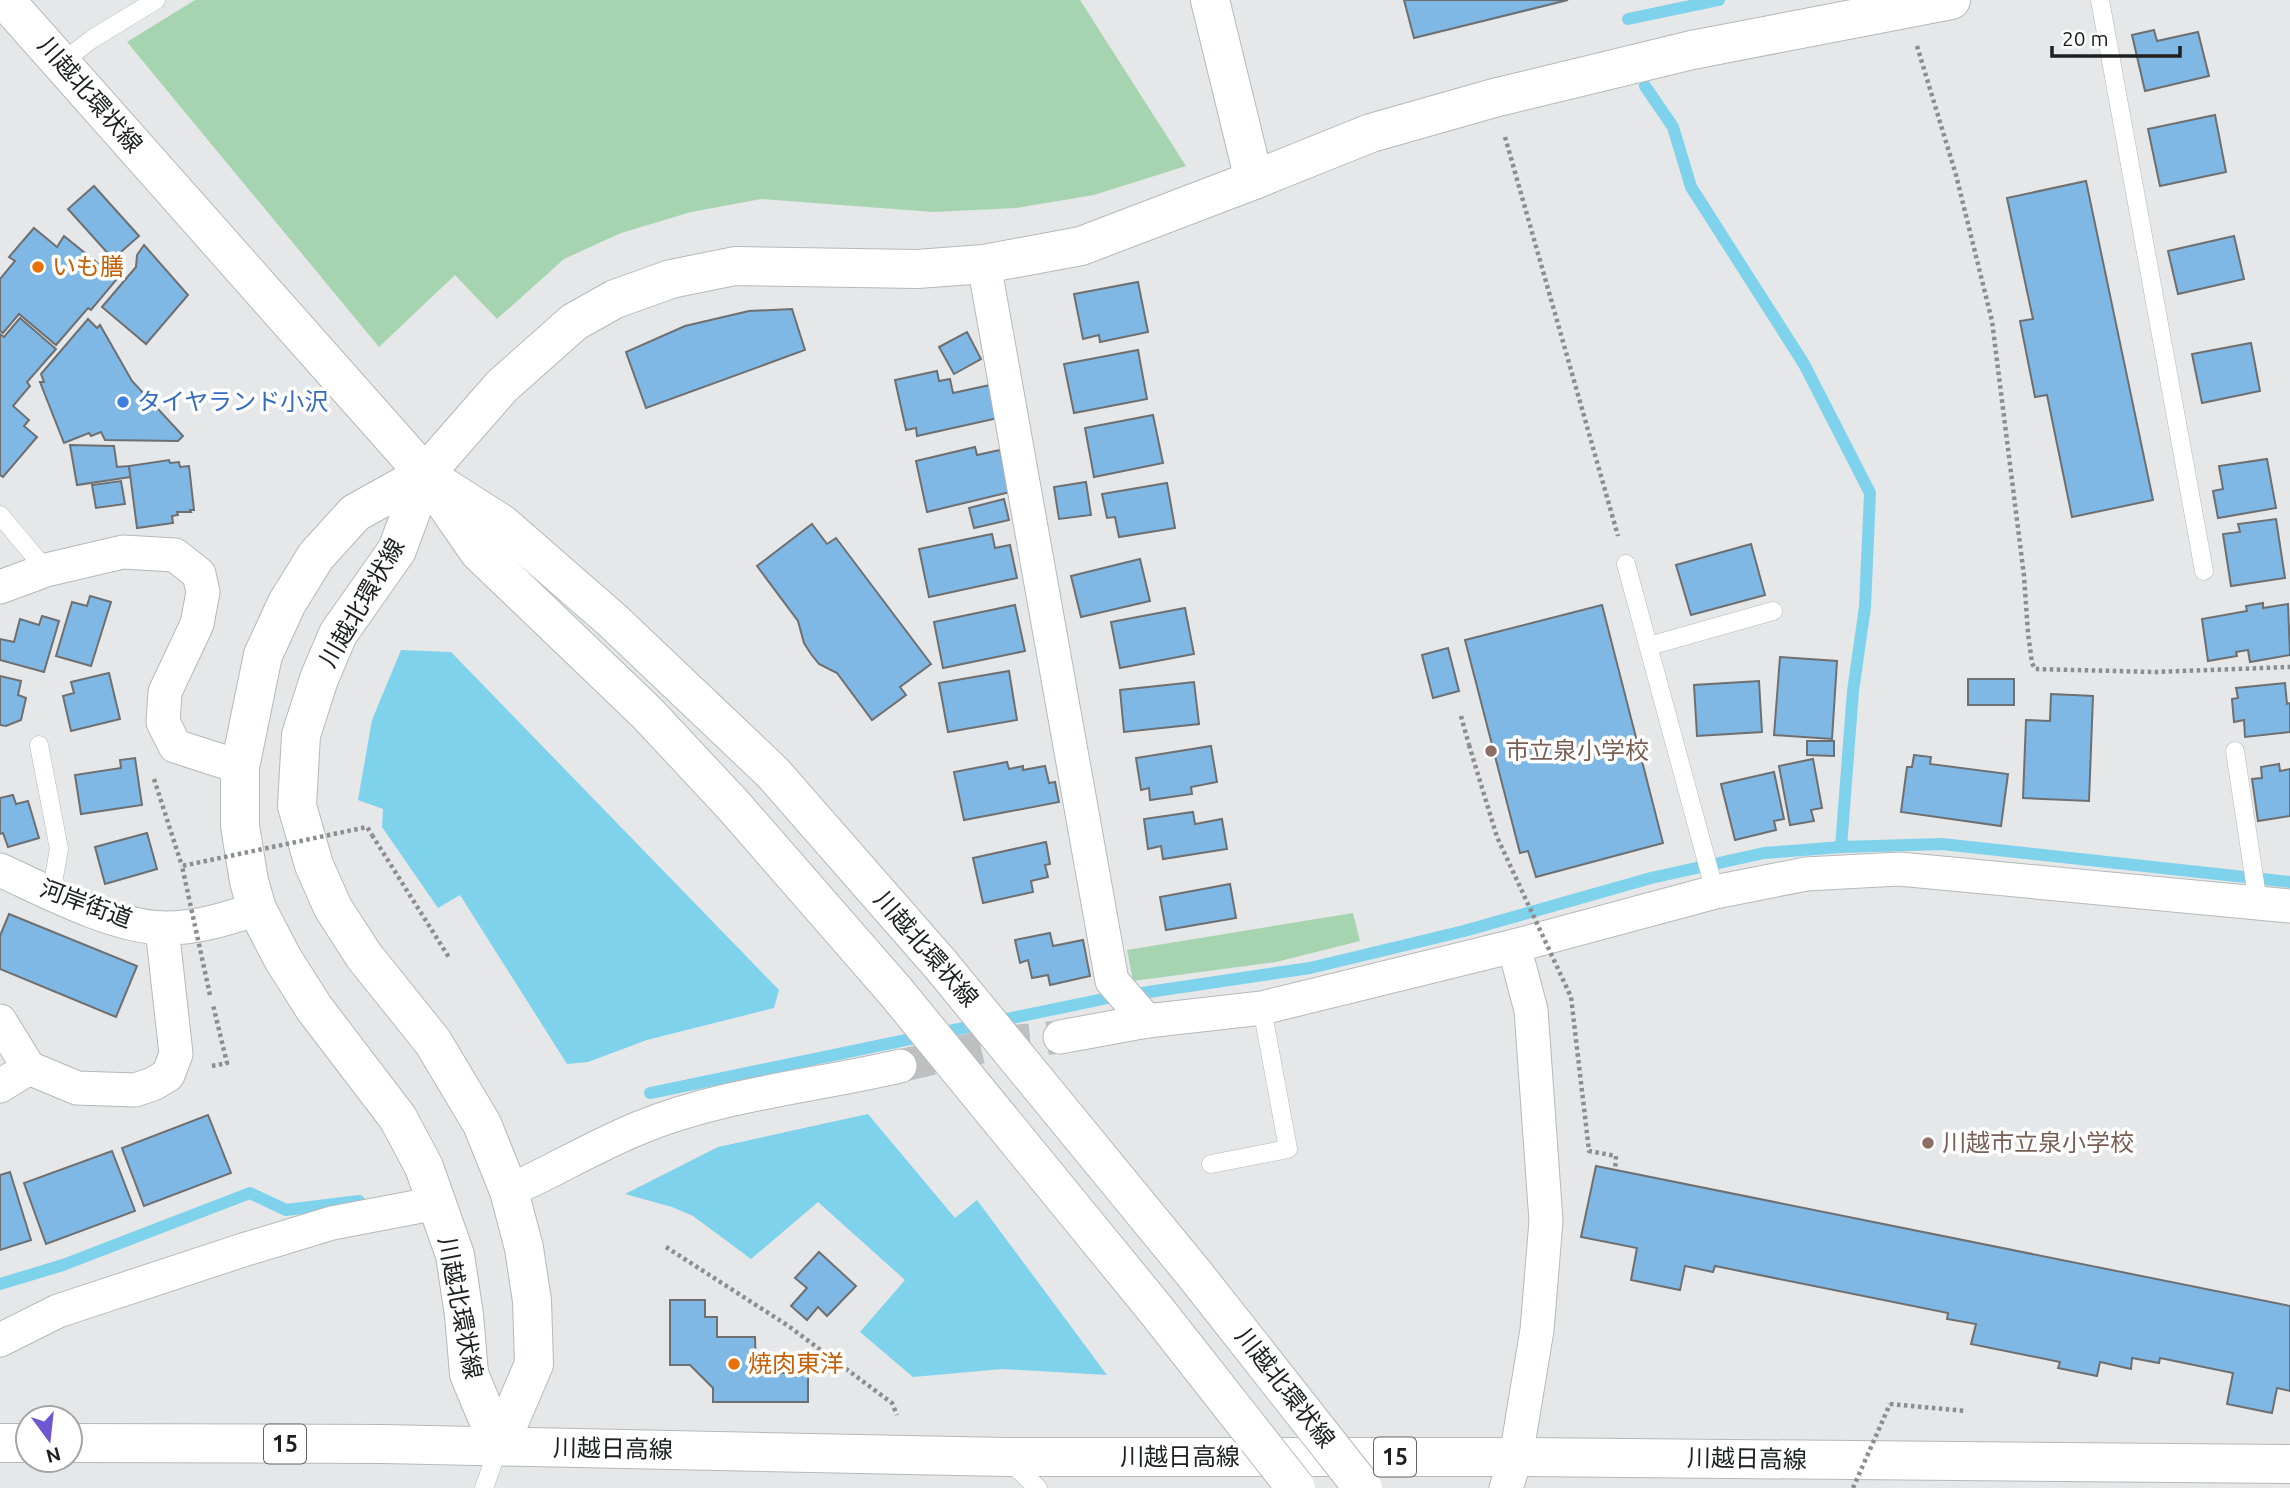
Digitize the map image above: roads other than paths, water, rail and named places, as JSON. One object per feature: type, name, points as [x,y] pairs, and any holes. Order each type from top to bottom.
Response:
[{"type":"main road","points":[[1210,0],[1254,180]]},
{"type":"main road","points":[[425,474],[502,386],[574,322],[615,299],[671,279],[735,266],[917,269],[984,264],[1081,246],[1371,133],[1494,98],[1692,50],[1951,0]]},
{"type":"main road","name":"川越北環状線","points":[[17,4],[61,63],[425,474],[479,552],[655,722],[733,804],[896,992],[1156,1310],[1296,1488]]},
{"type":"main road","name":"川越北環状線","points":[[425,474],[355,513],[316,556],[286,603],[262,655],[240,767],[240,826],[249,881],[257,909],[282,959],[314,1008],[398,1118],[424,1167],[455,1255],[470,1374],[499,1446]]},
{"type":"main road","name":"川越北環状線","points":[[425,474],[502,524],[659,663],[774,773],[941,965],[1196,1276],[1363,1488]]},
{"type":"main road","name":"川越北環状線","points":[[425,474],[397,550],[338,634],[319,679],[301,735],[298,806],[314,865],[333,908],[364,956],[433,1042],[482,1124],[509,1191],[524,1248],[532,1301],[534,1364],[499,1446]]},
{"type":"main road","name":"川越日高線","points":[[84,1443],[499,1446],[1005,1457],[1511,1473],[2290,1464]]},
{"type":"street","points":[[984,264],[1112,981],[1147,1021]]},
{"type":"street","points":[[0,587],[46,570],[124,552],[176,555],[199,573],[203,592],[197,624],[164,692],[163,722],[176,746],[240,767]]},
{"type":"street","points":[[1060,1037],[1147,1021],[1262,1008],[1514,946],[1715,892],[1806,873],[1899,869],[2274,904]]},
{"type":"street","name":"河岸街道","points":[[0,870],[51,894],[125,923],[162,928],[209,924],[257,909]]},
{"type":"street","points":[[0,1021],[29,1068],[76,1088],[135,1090],[153,1084],[168,1075],[176,1054],[162,928]]},
{"type":"street","points":[[1511,1473],[1537,1330],[1546,1222],[1531,1010],[1514,946]]},
{"type":"street","points":[[509,1191],[640,1128],[663,1120],[720,1102],[900,1066]]},
{"type":"street","points":[[0,1086],[29,1068]]},
{"type":"street","points":[[0,1340],[58,1311],[243,1250],[332,1223],[437,1203]]},
{"type":"lane","points":[[61,63],[92,38],[156,0]]},
{"type":"lane","points":[[2100,0],[2204,571]]},
{"type":"lane","points":[[0,515],[46,570]]},
{"type":"lane","points":[[1626,564],[1715,892]]},
{"type":"lane","points":[[1649,646],[1773,611]]},
{"type":"lane","points":[[39,745],[59,849],[51,894]]},
{"type":"lane","points":[[2235,751],[2253,866],[2274,904]]},
{"type":"lane","points":[[1210,1164],[1288,1149],[1262,1008]]},
{"type":"lane","points":[[484,1488],[499,1446]]},
{"type":"lane","points":[[1005,1457],[1038,1488]]},
{"type":"water","points":[[401,650],[451,652],[779,990],[774,1008],[647,1040],[588,1062],[567,1064],[460,895],[438,908],[382,827],[383,809],[358,800],[372,720]]},
{"type":"water","points":[[868,1114],[955,1218],[977,1200],[1107,1375],[1002,1369],[913,1377],[860,1332],[905,1280],[818,1202],[751,1259],[693,1216],[625,1194],[718,1147]]},
{"type":"waterway","points":[[1628,19],[1719,0]]},
{"type":"waterway","points":[[1645,86],[1673,127],[1691,187],[1804,364],[1870,493],[1865,607],[1853,691],[1841,847]]},
{"type":"waterway","points":[[650,1093],[1108,998],[1310,968],[1464,931],[1651,878],[1764,853],[1841,847],[1942,844],[2290,882]]},
{"type":"waterway","points":[[0,1284],[63,1265],[250,1193],[286,1210],[359,1201]]},
{"type":"tunnel","points":[[900,1066],[999,1043],[1060,1037]]},
{"type":"place","name":"いも膳","points":[[38,267]]},
{"type":"place","name":"タイヤランド小沢","points":[[123,402]]},
{"type":"place","name":"市立泉小学校","points":[[1491,751]]},
{"type":"place","name":"川越市立泉小学校","points":[[1928,1143]]},
{"type":"place","name":"焼肉東洋","points":[[734,1364]]}]
